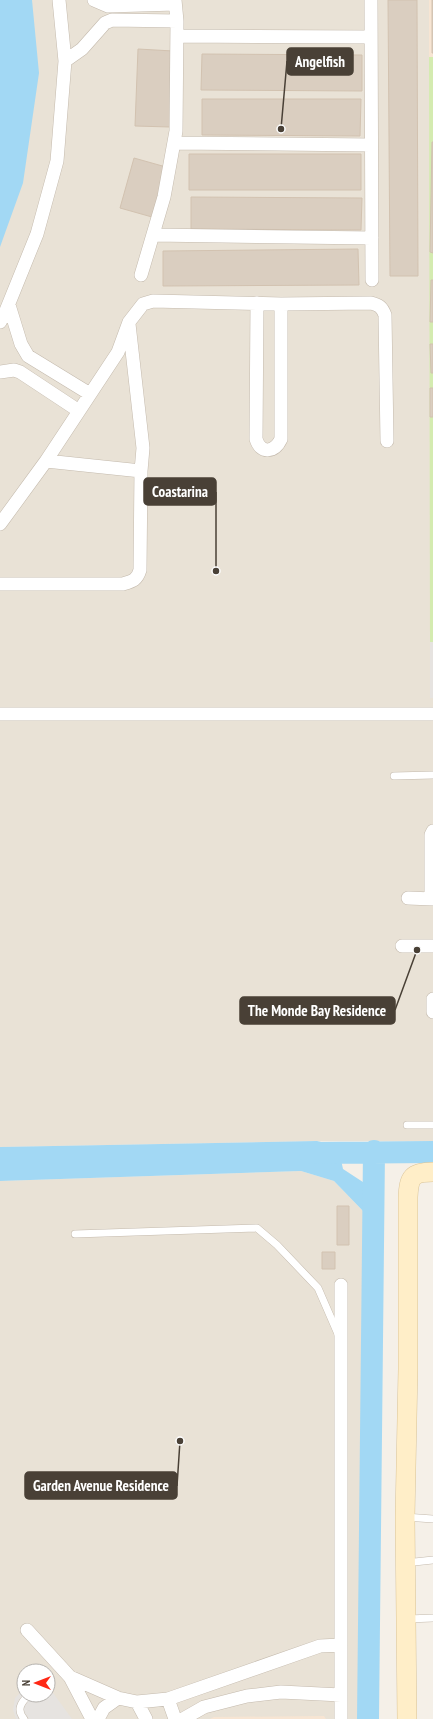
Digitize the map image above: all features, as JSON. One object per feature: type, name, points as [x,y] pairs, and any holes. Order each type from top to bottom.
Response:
[{"type":"main road","points":[[407,1719],[405,1517],[408,1369],[407,1314],[409,1186],[414,1175],[420,1172],[433,1172]]},
{"type":"street","points":[[0,322],[9,305],[37,234],[57,161],[65,61],[59,0]]},
{"type":"street","points":[[94,0],[108,6],[175,2],[178,21],[176,131],[164,197],[141,275]]},
{"type":"street","points":[[371,0],[372,280]]},
{"type":"street","points":[[65,61],[82,49],[105,23],[112,20],[178,21]]},
{"type":"street","points":[[177,36],[371,37]]},
{"type":"street","points":[[174,143],[371,145]]},
{"type":"street","points":[[153,235],[372,238]]},
{"type":"street","points":[[0,524],[46,461],[118,352],[129,322],[143,304],[153,301],[281,304],[371,303],[378,305],[382,308],[385,315],[387,441]]},
{"type":"street","points":[[257,303],[256,439],[258,446],[262,450],[270,450],[278,446],[281,439],[281,304]]},
{"type":"street","points":[[9,305],[21,344],[28,356],[90,394]]},
{"type":"street","points":[[0,584],[123,584],[137,579],[140,570],[143,448],[129,322]]},
{"type":"street","points":[[0,372],[14,370],[20,372],[80,411]]},
{"type":"street","points":[[46,461],[142,471]]},
{"type":"street","points":[[0,714],[433,714]]},
{"type":"street","points":[[408,898],[432,899],[433,831]]},
{"type":"street","points":[[402,946],[433,946]]},
{"type":"street","points":[[433,999],[433,1012]]},
{"type":"street","points":[[341,1285],[341,1719]]},
{"type":"street","points":[[28,1630],[70,1677],[92,1719]]},
{"type":"street","points":[[70,1677],[118,1698],[137,1702],[168,1699],[320,1646],[341,1645]]},
{"type":"street","points":[[183,1719],[204,1707],[247,1696],[282,1692],[341,1694]]},
{"type":"street","points":[[98,1719],[104,1708],[118,1698]]},
{"type":"street","points":[[168,1699],[175,1719]]},
{"type":"street","points":[[137,1702],[146,1719]]},
{"type":"lane","points":[[394,776],[433,775]]},
{"type":"lane","points":[[407,1125],[433,1125]]},
{"type":"lane","points":[[75,1234],[257,1228],[277,1245],[318,1288],[341,1340]]},
{"type":"lane","points":[[405,1517],[433,1519]]},
{"type":"lane","points":[[405,1563],[433,1560]]},
{"type":"lane","points":[[406,1619],[433,1618]]},
{"type":"lane","points":[[21,1703],[20,1708],[21,1715],[24,1719]]},
{"type":"shaded area","points":[[0,0],[433,0],[433,1141],[317,1141],[0,1147]]},
{"type":"shaded area","points":[[429,0],[433,0],[433,57],[429,57]]},
{"type":"shaded area","points":[[430,642],[433,642],[433,698],[430,698]]},
{"type":"shaded area","points":[[301,1171],[334,1181],[363,1211],[359,1719],[0,1719],[0,1181]]},
{"type":"shaded area","points":[[16,1697],[16,1703],[56,1703],[56,1697],[72,1719],[16,1719],[13,1710]]},
{"type":"shaded area","points":[[324,1716],[326,1719],[210,1719],[214,1717]]},
{"type":"green space","points":[[429,57],[433,57],[433,642],[430,642]]},
{"type":"water","points":[[0,0],[32,0],[39,73],[23,183],[0,247]]},
{"type":"water","points":[[317,1141],[338,1146],[343,1169],[369,1186],[384,1185],[384,1209],[363,1211],[334,1181],[301,1171],[0,1181],[0,1147]]},
{"type":"building","points":[[388,0],[417,0],[418,276],[390,276]]},
{"type":"building","points":[[433,0],[433,53],[432,53]]},
{"type":"building","points":[[138,49],[173,51],[170,127],[135,126]]},
{"type":"building","points":[[202,54],[362,55],[362,91],[201,90]]},
{"type":"building","points":[[202,99],[361,99],[360,136],[202,135]]},
{"type":"building","points":[[433,142],[433,253],[430,252]]},
{"type":"building","points":[[189,154],[361,154],[361,190],[189,190]]},
{"type":"building","points":[[134,158],[166,167],[152,217],[120,208]]},
{"type":"building","points":[[191,197],[362,198],[361,230],[191,229]]},
{"type":"building","points":[[358,249],[359,285],[163,286],[163,251]]},
{"type":"building","points":[[431,280],[433,280],[433,322],[430,322]]},
{"type":"building","points":[[430,344],[433,344],[433,373],[431,373]]},
{"type":"building","points":[[430,388],[433,388],[433,417],[430,417]]},
{"type":"building","points":[[337,1206],[349,1206],[349,1245],[337,1245]]},
{"type":"building","points":[[322,1252],[335,1252],[335,1269],[322,1269]]},
{"type":"waterway","points":[[368,1719],[374,1151]]},
{"type":"waterway","points":[[310,1153],[433,1152]]},
{"type":"place","name":"Angelfish","points":[[281,129]]},
{"type":"place","name":"Coastarina","points":[[216,571]]},
{"type":"place","name":"The Monde Bay Residence","points":[[417,950]]},
{"type":"place","name":"Garden Avenue Residence","points":[[180,1441]]}]
